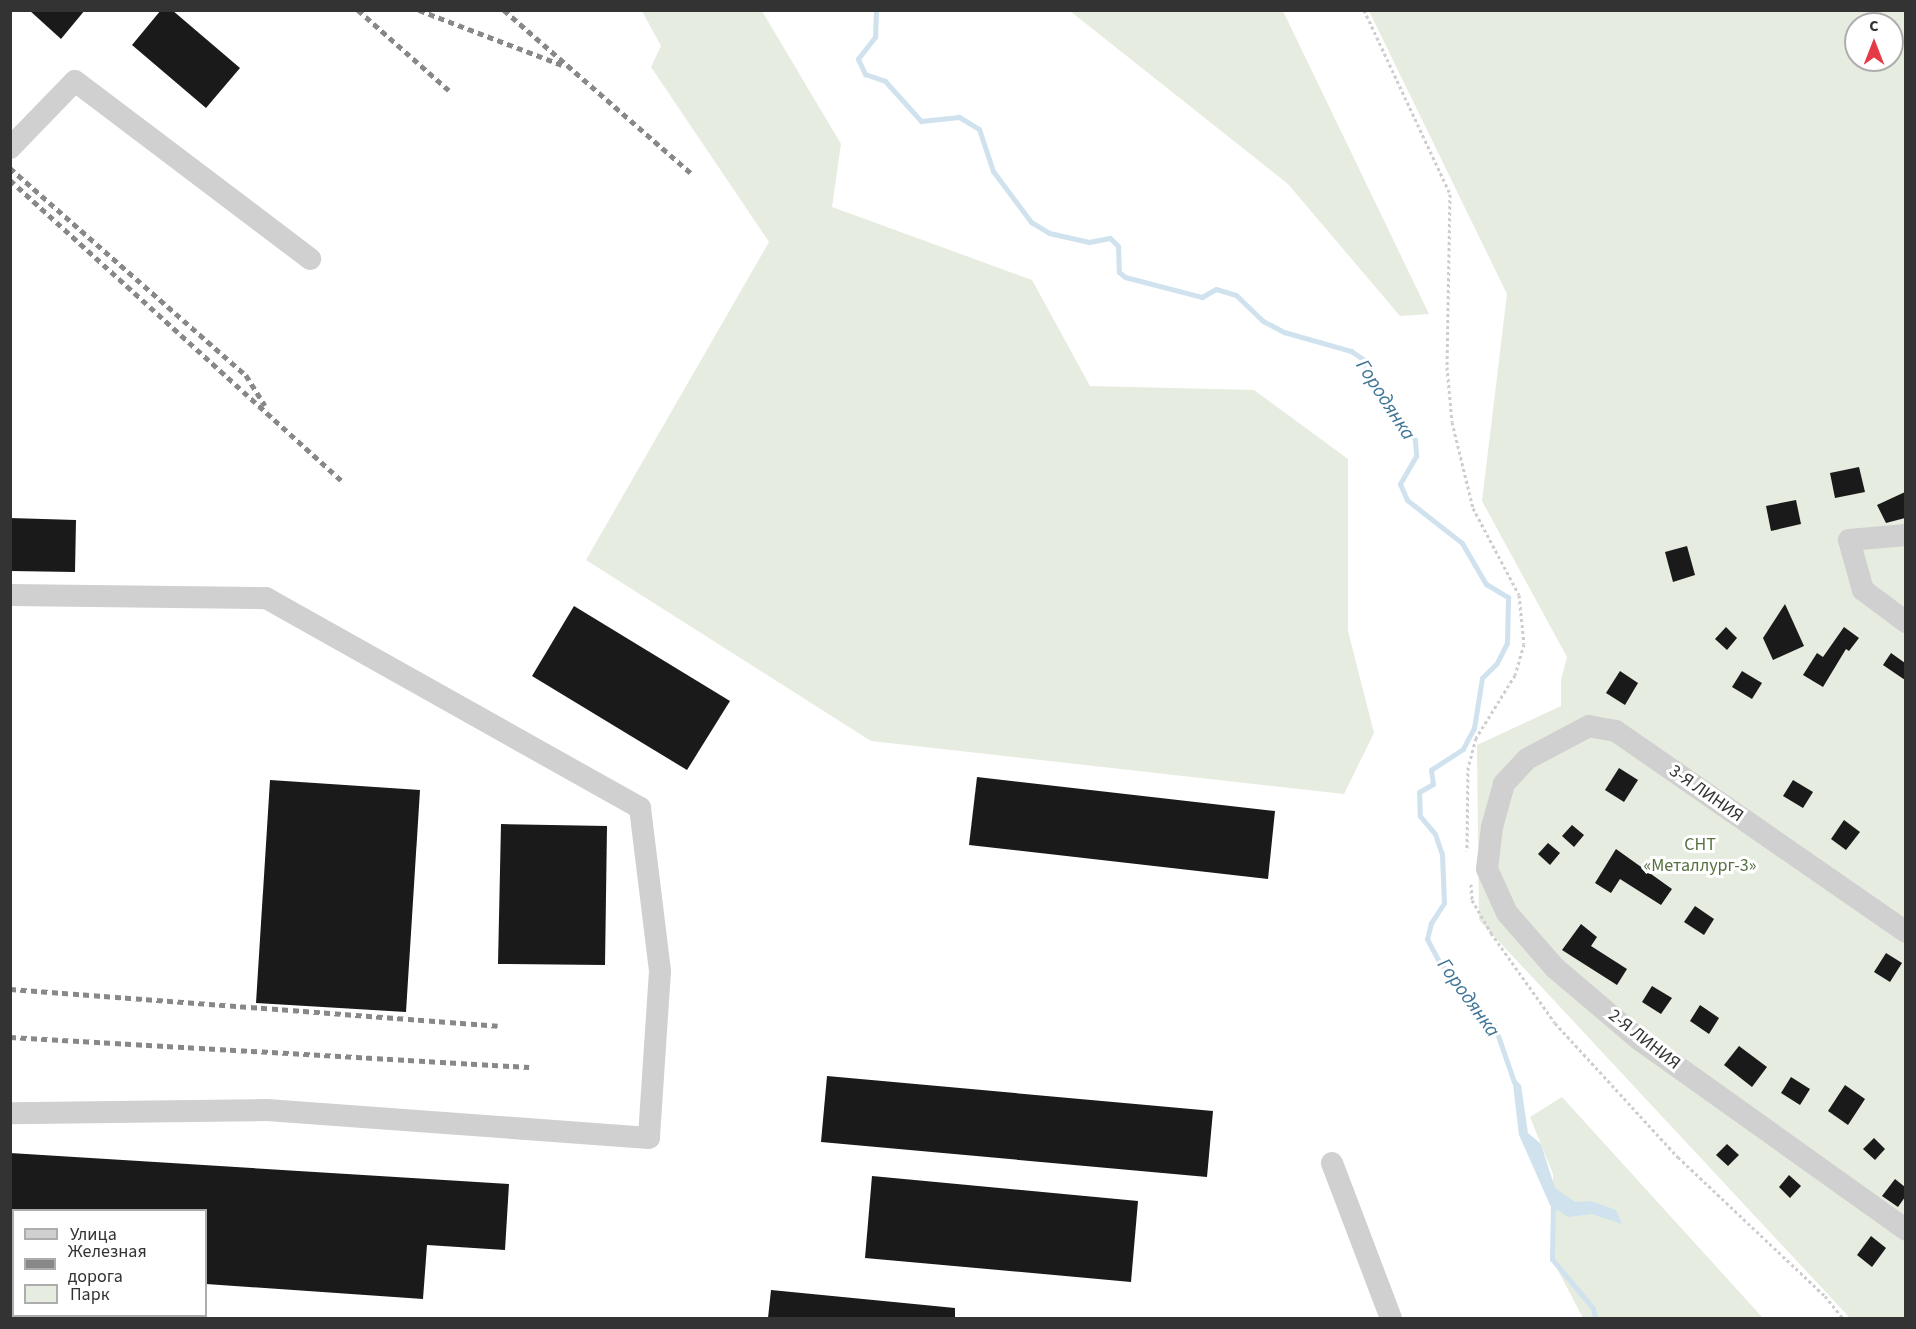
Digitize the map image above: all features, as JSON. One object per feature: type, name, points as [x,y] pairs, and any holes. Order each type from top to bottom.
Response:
[{"type":"lane","points":[[10,148],[75,81],[310,259]]},
{"type":"lane","points":[[1905,535],[1849,540],[1863,590],[1905,622]]},
{"type":"lane","points":[[10,595],[266,598],[640,808],[660,971],[650,1138],[267,1110],[10,1113]]},
{"type":"lane","name":"3-Я ЛИНИЯ","points":[[1504,784],[1527,759],[1589,726],[1616,731],[1905,932]]},
{"type":"lane","name":"2-Я ЛИНИЯ","points":[[1504,784],[1492,827],[1487,869],[1508,913],[1555,968],[1640,1040],[1905,1230]]},
{"type":"lane","points":[[1332,1163],[1391,1318]]},
{"type":"path","points":[[1364,10],[1450,194],[1447,367],[1452,422],[1473,508],[1519,595],[1524,645],[1515,675],[1476,738],[1468,767],[1468,857]]},
{"type":"path","points":[[1470,879],[1472,900],[1555,1023],[1678,1157],[1843,1318]]},
{"type":"green space","points":[[642,11],[762,11],[841,144],[832,207],[1032,280],[1090,386],[1254,390],[1348,459],[1348,631],[1374,733],[1344,794],[871,741],[586,560],[769,242],[651,67],[661,46]]},
{"type":"green space","points":[[1070,11],[1283,11],[1429,314],[1400,316],[1288,184]]},
{"type":"green space","name":"СНТ «Металлург-3»","points":[[1369,11],[1905,11],[1905,1318],[1850,1318],[1479,920],[1477,745],[1561,706],[1561,680],[1567,657],[1482,501],[1507,294]]},
{"type":"green space","points":[[1562,1097],[1763,1318],[1583,1318],[1552,1259],[1553,1174],[1530,1117]]},
{"type":"water","points":[[1512,1076],[1521,1085],[1528,1133],[1541,1144],[1555,1188],[1575,1202],[1591,1201],[1616,1210],[1622,1224],[1592,1214],[1568,1217],[1550,1205],[1519,1135]]},
{"type":"building","points":[[29,10],[85,10],[61,39]]},
{"type":"building","points":[[161,10],[172,10],[240,68],[206,108],[132,45]]},
{"type":"building","points":[[1859,467],[1865,492],[1835,498],[1830,473]]},
{"type":"building","points":[[1905,492],[1905,518],[1886,523],[1877,505]]},
{"type":"building","points":[[1796,500],[1801,524],[1771,531],[1766,506]]},
{"type":"building","points":[[10,518],[76,520],[75,572],[10,571]]},
{"type":"building","points":[[1687,546],[1695,575],[1673,582],[1665,552]]},
{"type":"building","points":[[1785,604],[1804,646],[1773,660],[1763,638]]},
{"type":"building","points":[[574,606],[730,701],[687,770],[532,676]]},
{"type":"building","points":[[1726,627],[1737,638],[1727,650],[1715,639]]},
{"type":"building","points":[[1844,627],[1859,638],[1849,651],[1846,649],[1823,687],[1803,675],[1817,653],[1823,657]]},
{"type":"building","points":[[1891,653],[1905,663],[1905,680],[1883,665]]},
{"type":"building","points":[[1620,671],[1638,683],[1625,705],[1606,693]]},
{"type":"building","points":[[1742,671],[1762,683],[1752,699],[1732,687]]},
{"type":"building","points":[[1619,768],[1638,780],[1624,802],[1605,790]]},
{"type":"building","points":[[977,777],[1275,811],[1268,879],[969,845]]},
{"type":"building","points":[[270,780],[420,790],[406,1012],[256,1003]]},
{"type":"building","points":[[1793,780],[1813,792],[1803,808],[1783,796]]},
{"type":"building","points":[[1844,820],[1860,832],[1846,850],[1831,839]]},
{"type":"building","points":[[501,824],[607,826],[605,965],[498,964]]},
{"type":"building","points":[[1572,825],[1584,835],[1574,847],[1562,836]]},
{"type":"building","points":[[1548,843],[1560,853],[1550,865],[1538,854]]},
{"type":"building","points":[[1616,849],[1672,889],[1661,905],[1620,879],[1611,893],[1595,883]]},
{"type":"building","points":[[1695,906],[1714,919],[1704,935],[1684,922]]},
{"type":"building","points":[[1581,924],[1597,937],[1591,946],[1627,969],[1617,985],[1562,950]]},
{"type":"building","points":[[1886,953],[1902,963],[1890,982],[1874,972]]},
{"type":"building","points":[[1652,986],[1672,998],[1661,1014],[1642,1002]]},
{"type":"building","points":[[1700,1005],[1719,1018],[1709,1034],[1690,1021]]},
{"type":"building","points":[[1739,1046],[1767,1067],[1752,1087],[1724,1065]]},
{"type":"building","points":[[827,1076],[1213,1111],[1207,1177],[821,1142]]},
{"type":"building","points":[[1791,1077],[1810,1089],[1800,1105],[1781,1093]]},
{"type":"building","points":[[1845,1085],[1865,1099],[1848,1125],[1828,1111]]},
{"type":"building","points":[[1874,1138],[1885,1149],[1875,1160],[1863,1149]]},
{"type":"building","points":[[1727,1144],[1739,1155],[1728,1166],[1716,1155]]},
{"type":"building","points":[[10,1153],[509,1184],[505,1250],[427,1245],[423,1299],[207,1284],[207,1209],[10,1210]]},
{"type":"building","points":[[1789,1175],[1801,1186],[1790,1198],[1779,1187]]},
{"type":"building","points":[[872,1176],[1138,1201],[1131,1282],[865,1258]]},
{"type":"building","points":[[1895,1179],[1905,1187],[1905,1197],[1898,1207],[1882,1196]]},
{"type":"building","points":[[1871,1236],[1886,1248],[1872,1267],[1857,1255]]},
{"type":"building","points":[[771,1290],[955,1308],[955,1318],[768,1318]]},
{"type":"waterway","name":"Городянка","points":[[876,10],[875,37],[858,59],[865,74],[885,81],[921,121],[959,117],[979,129],[993,171],[1031,222],[1049,233],[1089,242],[1110,238],[1118,246],[1119,272],[1125,277],[1202,297],[1216,289],[1236,295],[1263,321],[1284,332],[1351,351],[1363,359],[1369,377],[1403,419],[1415,440],[1416,456],[1400,484],[1407,500],[1462,543],[1486,584],[1508,597],[1507,643],[1497,663],[1482,678],[1474,728],[1463,749],[1431,770],[1433,784],[1419,792],[1420,816],[1435,834],[1442,854],[1444,903],[1431,923],[1427,939],[1438,960],[1495,1027],[1514,1082]]},
{"type":"waterway","name":"Городянка","points":[[1553,1201],[1552,1259],[1593,1308],[1595,1318]]},
{"type":"railway","points":[[358,10],[450,91]]},
{"type":"railway","points":[[419,10],[562,65]]},
{"type":"railway","points":[[504,10],[693,175]]},
{"type":"railway","points":[[10,168],[246,375],[265,406]]},
{"type":"railway","points":[[10,180],[343,482]]},
{"type":"railway","points":[[10,989],[498,1026]]},
{"type":"railway","points":[[10,1037],[529,1067]]}]
